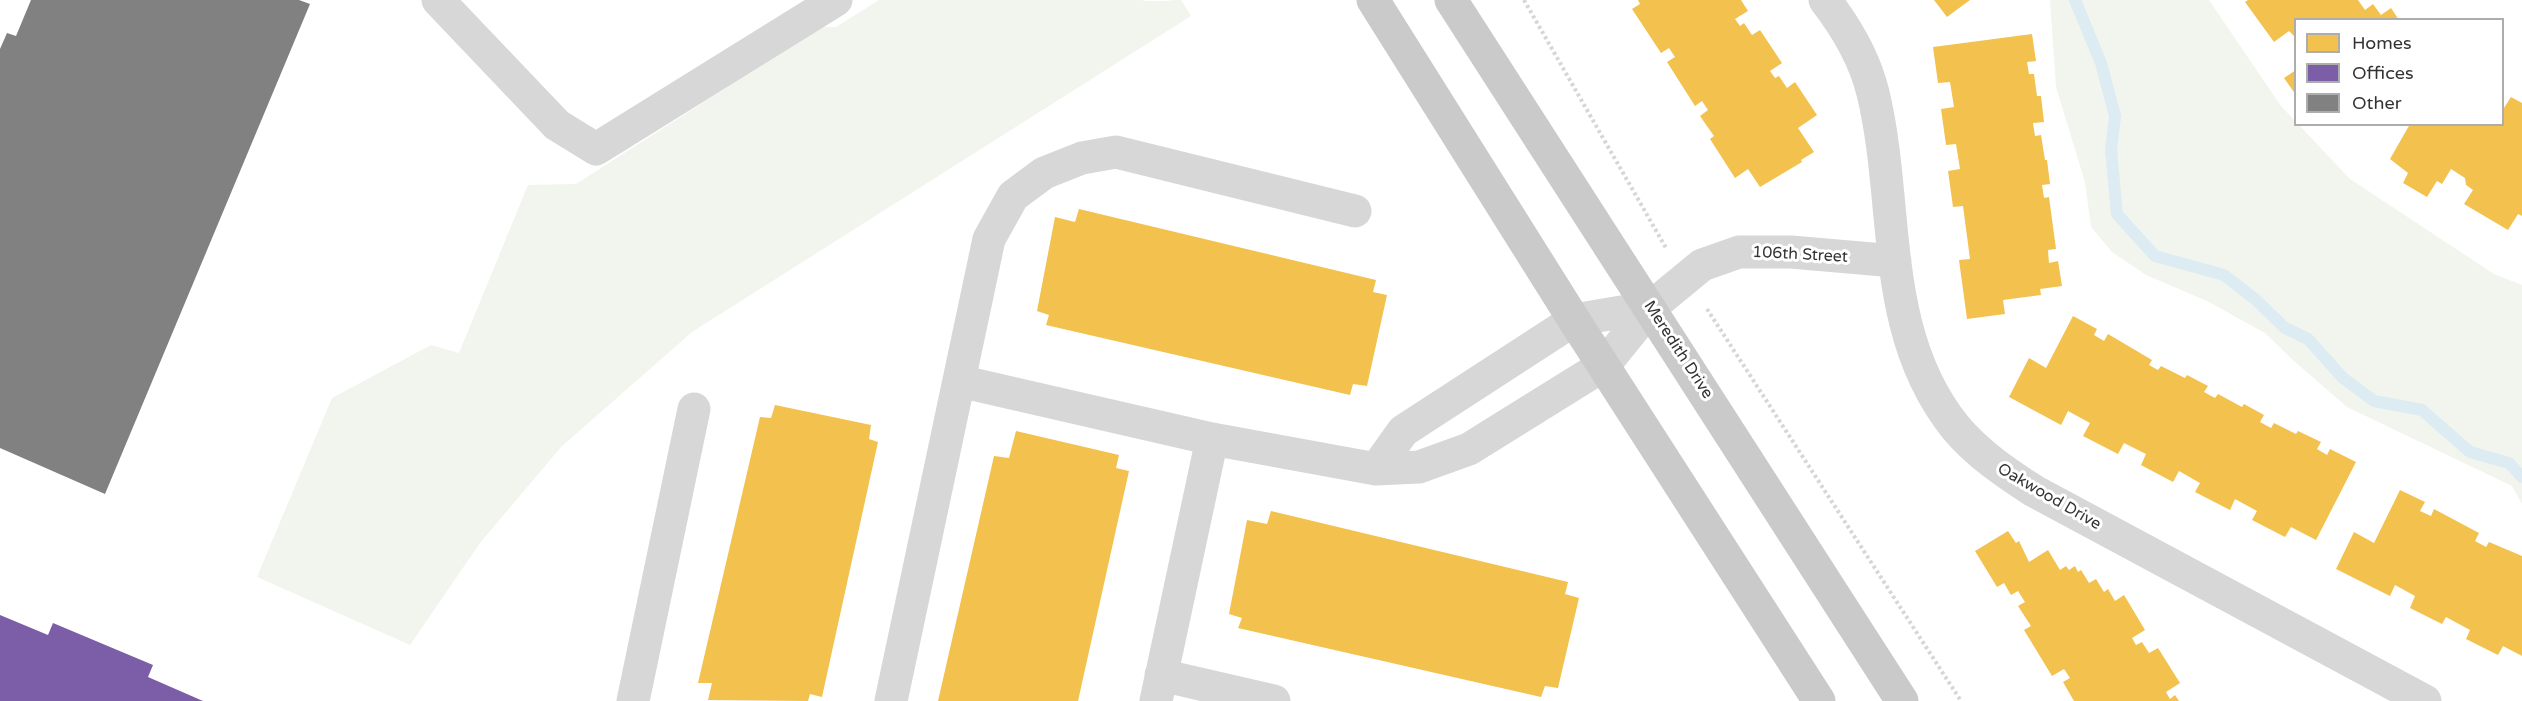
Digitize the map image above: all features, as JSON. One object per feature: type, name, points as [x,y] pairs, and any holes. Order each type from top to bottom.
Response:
[{"type":"main road","points":[[1373,0],[1574,320],[1820,701]]},
{"type":"main road","name":"Meredith Drive","points":[[1451,0],[1651,307],[1902,701]]},
{"type":"street","points":[[438,0],[557,125],[596,149],[836,0]]},
{"type":"street","name":"Oakwood Drive","points":[[1825,0],[1854,44],[1872,90],[1881,134],[1895,261],[1909,342],[1929,387],[1956,428],[1992,463],[2034,491],[2425,701]]},
{"type":"street","points":[[891,701],[989,239],[1013,196],[1044,173],[1082,158],[1116,152],[1355,211]]},
{"type":"street","name":"106th Street","points":[[959,381],[1212,440],[1376,469],[1419,467],[1469,448],[1604,365],[1651,307],[1702,265],[1739,252],[1791,252],[1895,261]]},
{"type":"street","points":[[1376,469],[1403,431],[1574,320],[1651,307]]},
{"type":"street","points":[[633,701],[694,409]]},
{"type":"street","points":[[1212,440],[1159,688],[1274,701]]},
{"type":"path","points":[[1524,0],[1683,280],[1715,319],[1961,701]]},
{"type":"shaded area","points":[[879,0],[1181,0],[1191,16],[692,332],[561,447],[480,543],[410,645],[257,577],[332,398],[431,345],[459,353],[528,185],[576,184],[821,27],[836,27]]},
{"type":"shaded area","points":[[2050,0],[2209,0],[2281,106],[2294,120],[2294,126],[2300,126],[2350,179],[2494,274],[2522,285],[2522,504],[2512,486],[2347,407],[2265,333],[2207,301],[2146,275],[2112,252],[2091,227],[2085,182],[2056,87]]},
{"type":"building: Homes","points":[[1638,0],[1741,0],[1748,11],[1735,19],[1740,26],[1744,23],[1752,35],[1760,30],[1782,63],[1770,71],[1775,78],[1779,76],[1787,88],[1795,82],[1817,115],[1798,128],[1814,152],[1801,160],[1802,162],[1760,187],[1748,169],[1735,178],[1710,139],[1714,136],[1700,116],[1708,110],[1702,101],[1695,106],[1667,62],[1675,57],[1669,48],[1661,53],[1632,9],[1640,4]]},
{"type":"building: Homes","points":[[1934,0],[1970,0],[1947,17]]},
{"type":"building: Homes","points":[[2248,0],[2358,0],[2365,10],[2373,4],[2381,15],[2391,8],[2398,18],[2294,18],[2294,36],[2289,31],[2274,42],[2245,2]]},
{"type":"building: Homes","points":[[2032,34],[2036,61],[2027,62],[2029,74],[2034,74],[2037,96],[2041,96],[2044,122],[2033,123],[2035,136],[2041,135],[2045,160],[2047,160],[2050,184],[2042,185],[2044,198],[2049,197],[2056,249],[2048,250],[2049,263],[2058,261],[2062,286],[2040,289],[2041,295],[2003,300],[2005,314],[1967,319],[1959,260],[1970,259],[1963,206],[1953,207],[1948,171],[1960,169],[1956,144],[1946,145],[1941,109],[1954,107],[1950,82],[1938,83],[1933,47]]},
{"type":"building: Homes","points":[[2294,71],[2294,92],[2284,78]]},
{"type":"building: Homes","points":[[2511,97],[2522,103],[2522,216],[2518,214],[2508,230],[2464,204],[2473,190],[2466,185],[2465,178],[2451,169],[2442,184],[2437,181],[2427,197],[2403,183],[2408,173],[2390,159],[2409,126],[2504,126],[2504,108]]},
{"type":"building: Homes","points":[[1079,209],[1376,280],[1373,292],[1387,295],[1367,386],[1353,384],[1350,395],[1046,325],[1049,315],[1037,311],[1055,217],[1075,222]]},
{"type":"building: Homes","points":[[2073,316],[2097,329],[2094,335],[2104,341],[2108,334],[2152,360],[2149,365],[2158,370],[2161,366],[2185,378],[2187,375],[2208,386],[2204,392],[2215,398],[2218,394],[2242,407],[2244,404],[2264,415],[2260,422],[2271,428],[2274,423],[2296,434],[2298,431],[2321,442],[2317,449],[2327,455],[2330,449],[2356,462],[2316,540],[2291,527],[2285,537],[2252,520],[2257,511],[2235,499],[2230,510],[2195,492],[2200,483],[2179,471],[2173,482],[2141,465],[2146,454],[2124,443],[2118,454],[2083,436],[2090,423],[2068,411],[2061,425],[2009,397],[2029,358],[2046,368]]},
{"type":"building: Homes","points":[[775,405],[871,425],[869,439],[878,442],[822,697],[810,694],[808,701],[708,700],[712,683],[698,683],[760,417],[771,418]]},
{"type":"building: Homes","points":[[1016,431],[1119,455],[1116,468],[1129,471],[1078,701],[938,701],[994,456],[1009,458]]},
{"type":"building: Homes","points":[[2400,490],[2425,502],[2420,511],[2431,516],[2434,509],[2479,533],[2475,541],[2486,547],[2489,542],[2522,556],[2522,656],[2503,646],[2498,655],[2466,639],[2470,630],[2446,617],[2442,624],[2410,608],[2415,596],[2395,585],[2390,596],[2336,569],[2354,532],[2374,543]]},
{"type":"building: Homes","points":[[1271,511],[1568,582],[1565,594],[1579,598],[1558,688],[1545,686],[1541,697],[1238,628],[1242,618],[1229,614],[1247,520],[1267,524]]},
{"type":"building: Homes","points":[[2008,531],[2016,543],[2019,541],[2029,562],[2048,550],[2060,570],[2066,566],[2069,570],[2075,566],[2078,572],[2081,570],[2089,583],[2096,579],[2104,592],[2108,589],[2115,601],[2124,595],[2145,630],[2132,638],[2136,645],[2142,642],[2149,653],[2158,648],[2180,683],[2166,692],[2170,699],[2175,695],[2179,701],[2074,701],[2063,682],[2070,678],[2064,669],[2052,676],[2024,630],[2031,626],[2018,606],[2025,602],[2018,591],[2011,595],[2004,583],[1997,587],[1975,551]]},
{"type":"building: Offices","points":[[0,615],[48,635],[53,623],[153,665],[148,677],[203,701],[0,701]]},
{"type":"building: Other","points":[[31,0],[299,0],[310,4],[105,494],[0,448],[0,49],[7,33],[16,36]]},
{"type":"waterway","points":[[2075,0],[2101,63],[2115,116],[2111,150],[2117,214],[2155,256],[2224,275],[2256,300],[2285,328],[2308,339],[2343,378],[2374,401],[2422,410],[2470,452],[2509,463],[2522,477]]}]
